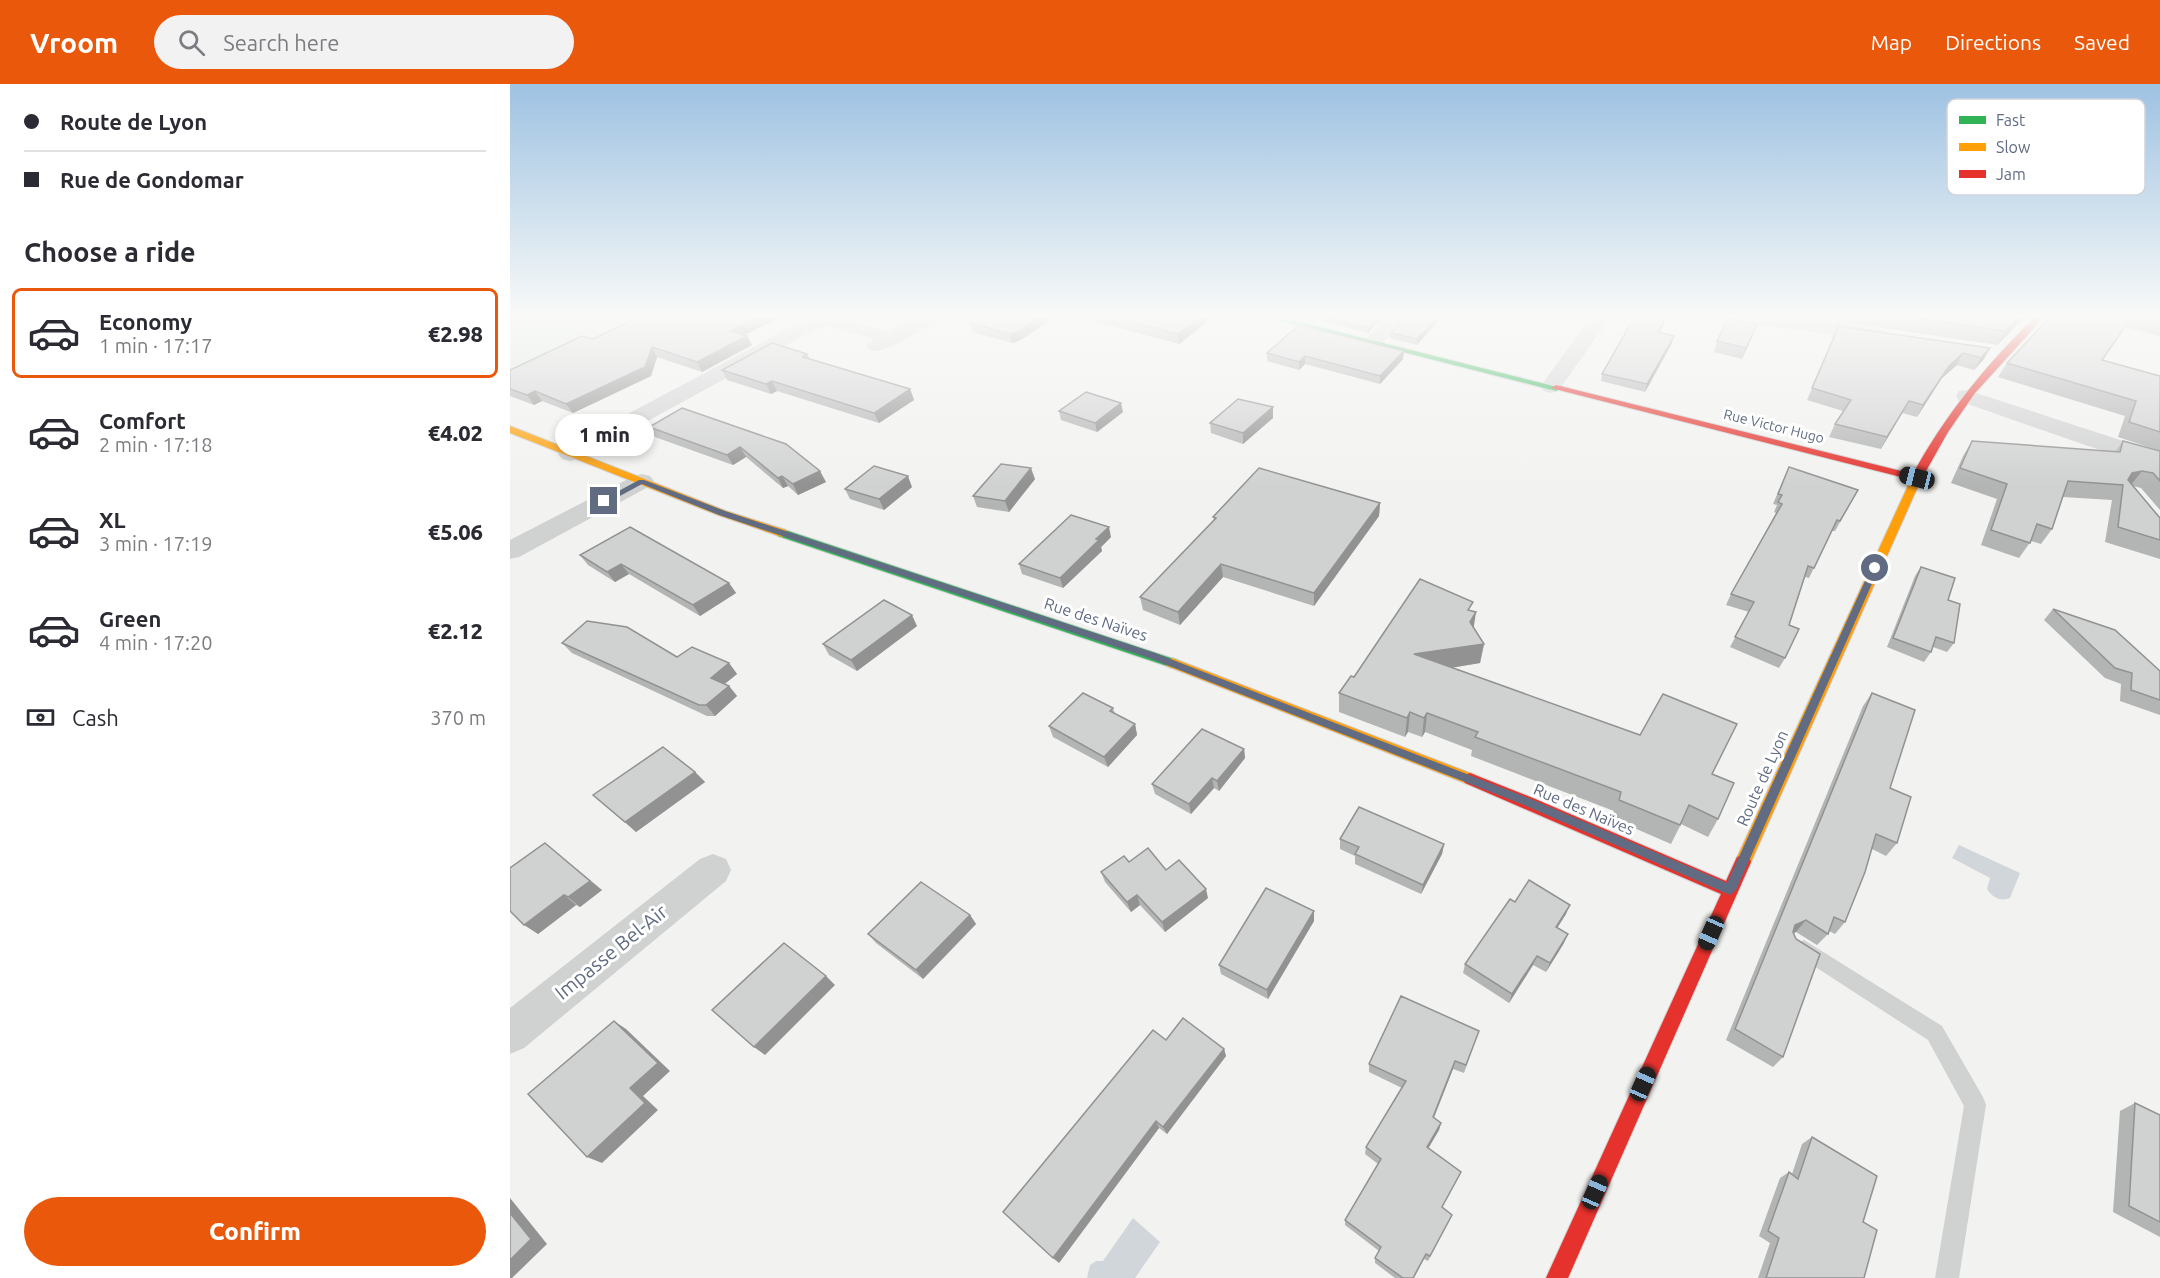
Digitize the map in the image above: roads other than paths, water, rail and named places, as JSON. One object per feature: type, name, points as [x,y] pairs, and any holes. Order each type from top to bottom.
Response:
[{"type":"street","points":[[570,454],[719,374]]},
{"type":"street","name":"Rue Victor Hugo","points":[[1497,374],[1917,478]]},
{"type":"street","points":[[1551,387],[1560,374]]},
{"type":"street","name":"Route de Lyon","points":[[1557,1278],[1917,478],[1967,396],[1986,374]]},
{"type":"street","points":[[1967,396],[2099,442],[2160,460]]},
{"type":"street","name":"Rue des Naïves","points":[[510,429],[722,513],[1152,655],[1528,802],[1730,890]]},
{"type":"street","points":[[2099,442],[2097,458],[2105,467]]},
{"type":"street","points":[[510,551],[642,481]]},
{"type":"street","name":"Impasse Bel-Air","points":[[510,1034],[713,870]]},
{"type":"lane","points":[[1795,943],[1935,1033],[1975,1104],[1947,1278]]}]
